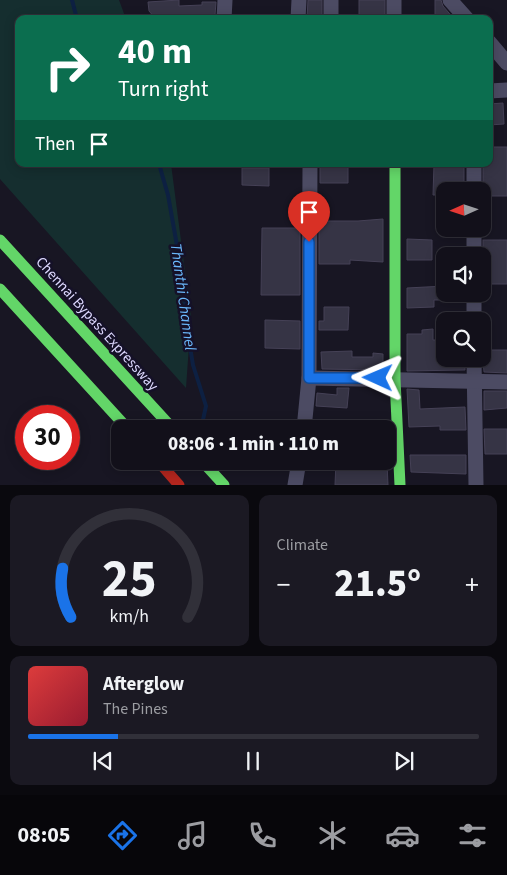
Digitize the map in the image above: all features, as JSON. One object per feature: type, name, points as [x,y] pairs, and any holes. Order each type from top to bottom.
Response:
[{"type":"main road","points":[[394,420],[395,167]]},
{"type":"main road","name":"Chennai Bypass Expressway","points":[[0,240],[164,420]]},
{"type":"main road","points":[[0,289],[120,420]]},
{"type":"main road","points":[[166,470],[179,485]]},
{"type":"main road","points":[[210,470],[224,485]]},
{"type":"main road","points":[[396,470],[400,485]]},
{"type":"street","points":[[224,15],[225,0]]},
{"type":"street","points":[[298,0],[298,15]]},
{"type":"street","points":[[331,0],[331,15]]},
{"type":"street","points":[[394,0],[394,15]]},
{"type":"street","points":[[450,0],[463,15]]},
{"type":"street","points":[[493,46],[507,62]]},
{"type":"street","points":[[493,92],[507,90]]},
{"type":"street","points":[[305,420],[309,378],[310,167]]},
{"type":"street","points":[[474,167],[474,182]]},
{"type":"street","points":[[474,367],[476,485]]},
{"type":"street","points":[[309,378],[507,382]]},
{"type":"street","points":[[295,485],[298,470]]},
{"type":"green space","points":[[0,0],[119,0],[125,15],[15,15],[15,167],[171,167],[191,317],[186,388],[0,179]]},
{"type":"building","points":[[179,0],[179,6],[202,5],[202,2],[216,2],[215,15],[152,15],[149,11],[148,2]]},
{"type":"building","points":[[308,0],[322,0],[322,15],[307,15]]},
{"type":"building","points":[[359,0],[385,0],[385,15],[359,15]]},
{"type":"building","points":[[435,0],[441,0],[443,6],[451,15],[435,15]]},
{"type":"building","points":[[503,103],[504,124],[493,125],[493,104]]},
{"type":"building","points":[[493,147],[507,147],[507,196],[491,196],[491,182],[483,182],[483,167],[493,167]]},
{"type":"building","points":[[320,167],[348,167],[348,183],[320,183]]},
{"type":"building","points":[[434,167],[464,167],[464,182],[436,182],[436,195],[433,195]]},
{"type":"building","points":[[242,168],[269,168],[269,186],[242,185]]},
{"type":"building","points":[[383,219],[383,262],[350,260],[350,264],[319,264],[319,228],[323,228],[323,221]]},
{"type":"building","points":[[262,228],[300,228],[300,295],[261,295]]},
{"type":"building","points":[[407,239],[432,240],[432,260],[407,260]]},
{"type":"building","points":[[483,240],[507,240],[507,284],[491,284],[491,247],[483,247]]},
{"type":"building","points":[[436,286],[434,307],[407,308],[407,288]]},
{"type":"building","points":[[324,307],[349,307],[348,330],[319,330],[319,321],[324,321]]},
{"type":"building","points":[[265,320],[300,321],[300,349],[265,348]]},
{"type":"building","points":[[433,329],[433,340],[436,340],[436,367],[465,367],[465,370],[407,371],[407,334],[422,334],[422,330]]},
{"type":"building","points":[[491,350],[507,350],[507,373],[484,372],[484,367],[491,367]]},
{"type":"building","points":[[352,351],[352,357],[373,357],[373,353],[383,354],[383,370],[322,369],[321,352]]},
{"type":"building","points":[[337,388],[349,388],[347,408],[316,406],[317,393],[337,395]]},
{"type":"building","points":[[407,389],[419,390],[420,409],[465,407],[466,430],[440,430],[440,426],[409,427]]},
{"type":"building","points":[[484,391],[507,391],[507,408],[484,410]]},
{"type":"building","points":[[484,429],[507,429],[507,454],[485,454]]},
{"type":"building","points":[[410,455],[466,455],[466,474],[411,472]]},
{"type":"building","points":[[336,470],[387,470],[388,485],[335,485]]},
{"type":"waterway","name":"Thanthi Channel","points":[[72,0],[76,15]]},
{"type":"waterway","name":"Thanthi Channel","points":[[160,167],[168,195],[184,285],[187,328],[193,365],[206,406],[203,420]]},
{"type":"traffic: fast","points":[[395,167],[395,379],[400,485]]},
{"type":"traffic: fast","points":[[0,240],[165,420]]},
{"type":"traffic: fast","points":[[0,289],[120,420]]},
{"type":"traffic: fast","points":[[210,470],[224,485]]},
{"type":"traffic: jam","points":[[166,470],[179,485]]},
{"type":"route","points":[[309,242],[309,378],[378,378]]}]
